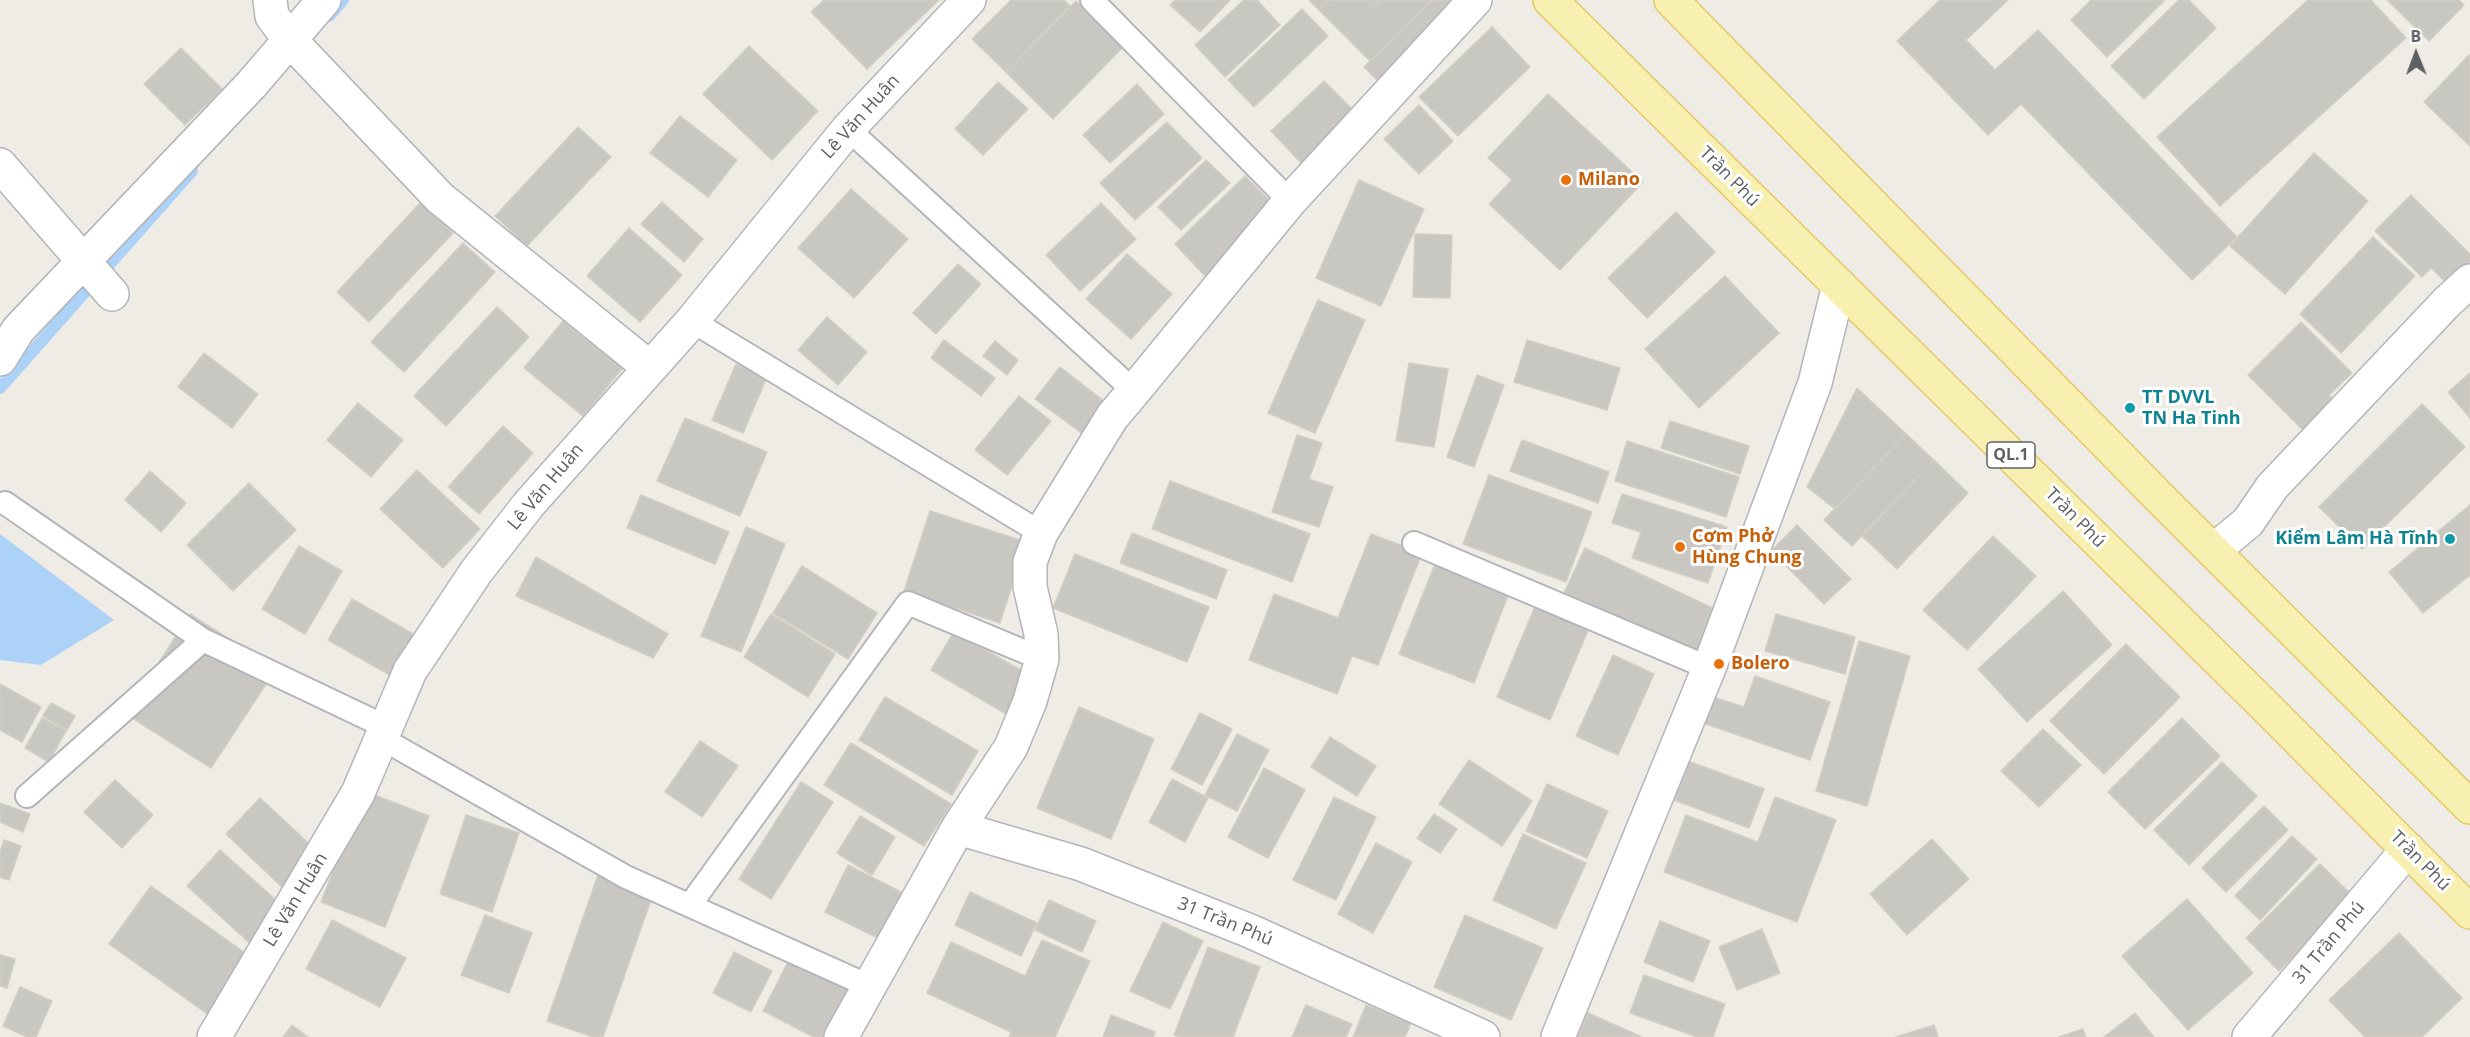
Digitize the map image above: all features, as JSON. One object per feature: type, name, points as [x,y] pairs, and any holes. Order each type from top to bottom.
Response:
[{"type":"main road","name":"Trần Phú","points":[[1550,0],[2470,912]]},
{"type":"main road","points":[[1671,0],[2213,551],[2470,807]]},
{"type":"street","points":[[270,0],[272,16],[292,43],[440,198],[650,368]]},
{"type":"street","points":[[0,359],[18,330],[292,43],[324,0]]},
{"type":"street","name":"Lê Văn Huân","points":[[214,1037],[358,793],[410,671],[476,572],[529,504],[692,321],[849,129],[969,0]]},
{"type":"street","points":[[841,1037],[958,828],[1011,747],[1030,701],[1042,659],[1041,634],[1030,587],[1030,562],[1041,533],[1112,417],[1290,201],[1474,0]]},
{"type":"street","points":[[0,165],[112,294]]},
{"type":"street","points":[[2213,551],[2248,522],[2272,487],[2446,302],[2470,281]]},
{"type":"street","points":[[1558,1037],[1709,668],[1815,383],[1839,285]]},
{"type":"street","name":"31 Trần Phú","points":[[958,828],[1081,864],[1239,927],[1482,1037]]},
{"type":"street","name":"31 Trần Phú","points":[[2249,1037],[2408,849]]},
{"type":"lane","points":[[1092,0],[1290,201]]},
{"type":"lane","points":[[849,129],[1134,391]]},
{"type":"lane","points":[[692,321],[1041,533]]},
{"type":"lane","points":[[5,503],[204,640],[384,732],[626,877],[870,986]]},
{"type":"lane","points":[[1414,543],[1709,668]]},
{"type":"lane","points":[[690,905],[908,603],[1042,659]]},
{"type":"lane","points":[[27,796],[204,640]]},
{"type":"water","points":[[0,534],[114,620],[41,665],[0,660]]},
{"type":"building","points":[[824,0],[939,0],[867,69],[811,12]]},
{"type":"building","points":[[1011,0],[1064,0],[1070,6],[1006,72],[972,39]]},
{"type":"building","points":[[1175,0],[1230,0],[1200,32],[1170,5]]},
{"type":"building","points":[[1244,0],[1257,0],[1280,25],[1225,77],[1195,45]]},
{"type":"building","points":[[1309,0],[1329,0],[1319,10]]},
{"type":"building","points":[[1329,0],[1381,0],[1345,36],[1319,10]]},
{"type":"building","points":[[1381,0],[1432,0],[1370,61],[1345,36]]},
{"type":"building","points":[[1432,0],[1460,0],[1385,88],[1364,67]]},
{"type":"building","points":[[1940,0],[2008,0],[1966,40],[1995,70],[2038,30],[2237,237],[2192,280],[2021,104],[1988,135],[1897,41]]},
{"type":"building","points":[[2091,0],[2165,0],[2107,57],[2071,20]]},
{"type":"building","points":[[2179,0],[2189,0],[2216,28],[2144,99],[2111,66]]},
{"type":"building","points":[[2308,0],[2371,0],[2406,38],[2220,206],[2157,137]]},
{"type":"building","points":[[2387,0],[2459,0],[2464,5],[2429,41]]},
{"type":"building","points":[[1076,1],[1123,47],[1053,119],[1006,72]]},
{"type":"building","points":[[1302,9],[1328,36],[1254,107],[1228,80]]},
{"type":"building","points":[[1492,27],[1530,67],[1458,136],[1419,97]]},
{"type":"building","points":[[749,46],[818,111],[772,160],[703,94]]},
{"type":"building","points":[[181,48],[222,89],[185,125],[144,84]]},
{"type":"building","points":[[2470,55],[2470,146],[2424,102]]},
{"type":"building","points":[[1324,81],[1359,116],[1305,167],[1271,131]]},
{"type":"building","points":[[998,82],[1028,109],[983,155],[955,129]]},
{"type":"building","points":[[1137,84],[1164,114],[1110,163],[1083,135]]},
{"type":"building","points":[[1548,94],[1643,182],[1560,270],[1489,204],[1512,180],[1488,158]]},
{"type":"building","points":[[1419,105],[1453,141],[1419,174],[1384,139]]},
{"type":"building","points":[[680,116],[737,160],[708,197],[650,153]]},
{"type":"building","points":[[1167,122],[1202,158],[1135,220],[1100,183]]},
{"type":"building","points":[[578,127],[611,157],[527,246],[495,216]]},
{"type":"building","points":[[2314,153],[2368,201],[2285,294],[2230,246]]},
{"type":"building","points":[[1206,160],[1230,183],[1181,230],[1158,207]]},
{"type":"building","points":[[1245,176],[1277,208],[1206,277],[1175,244]]},
{"type":"building","points":[[1359,180],[1424,209],[1381,306],[1316,278]]},
{"type":"building","points":[[851,189],[908,239],[854,298],[798,248]]},
{"type":"building","points":[[2411,195],[2470,254],[2470,273],[2453,289],[2431,268],[2422,277],[2375,231]]},
{"type":"building","points":[[662,202],[703,239],[684,262],[641,224]]},
{"type":"building","points":[[420,203],[453,233],[369,322],[337,292]]},
{"type":"building","points":[[1101,203],[1136,239],[1080,291],[1046,255]]},
{"type":"building","points":[[1676,212],[1715,252],[1647,318],[1608,278]]},
{"type":"building","points":[[629,228],[682,275],[640,322],[587,276]]},
{"type":"building","points":[[1415,234],[1452,235],[1450,298],[1413,297]]},
{"type":"building","points":[[2373,237],[2415,276],[2341,353],[2300,314]]},
{"type":"building","points":[[463,243],[495,272],[404,372],[371,342]]},
{"type":"building","points":[[1127,254],[1172,294],[1131,339],[1086,299]]},
{"type":"building","points":[[958,264],[981,284],[936,334],[913,313]]},
{"type":"building","points":[[1725,276],[1779,333],[1699,408],[1645,349]]},
{"type":"building","points":[[1318,300],[1365,320],[1315,433],[1268,413]]},
{"type":"building","points":[[497,307],[529,337],[446,426],[414,396]]},
{"type":"building","points":[[827,317],[867,352],[838,385],[798,350]]},
{"type":"building","points":[[563,321],[622,369],[583,416],[524,368]]},
{"type":"building","points":[[2301,322],[2352,373],[2329,395],[2343,410],[2313,440],[2248,375]]},
{"type":"building","points":[[944,340],[995,378],[981,396],[931,358]]},
{"type":"building","points":[[1527,340],[1620,368],[1607,410],[1514,382]]},
{"type":"building","points":[[995,341],[1018,360],[1007,375],[983,356]]},
{"type":"building","points":[[204,353],[258,394],[232,428],[178,387]]},
{"type":"building","points":[[1409,363],[1448,369],[1434,447],[1396,441]]},
{"type":"building","points":[[736,364],[767,377],[743,433],[712,420]]},
{"type":"building","points":[[1060,367],[1108,404],[1084,435],[1035,399]]},
{"type":"building","points":[[2470,373],[2470,418],[2448,392]]},
{"type":"building","points":[[1477,375],[1504,385],[1474,467],[1447,457]]},
{"type":"building","points":[[1857,388],[1906,434],[1835,509],[1807,487]]},
{"type":"building","points":[[1019,396],[1051,421],[1007,475],[975,450]]},
{"type":"building","points":[[358,403],[403,440],[371,477],[327,440]]},
{"type":"building","points":[[2422,404],[2465,447],[2362,549],[2319,507]]},
{"type":"building","points":[[685,418],[767,452],[740,516],[657,481]]},
{"type":"building","points":[[1670,421],[1749,446],[1740,474],[1661,448]]},
{"type":"building","points":[[503,426],[533,453],[479,514],[448,487]]},
{"type":"building","points":[[1906,434],[1934,460],[1852,546],[1824,520]]},
{"type":"building","points":[[1297,435],[1322,443],[1309,479],[1333,487],[1319,527],[1272,512]]},
{"type":"building","points":[[1522,440],[1609,472],[1598,503],[1510,471]]},
{"type":"building","points":[[1627,441],[1739,477],[1726,517],[1615,481]]},
{"type":"building","points":[[1934,460],[1968,493],[1897,569],[1862,536]]},
{"type":"building","points":[[417,470],[480,529],[443,568],[380,509]]},
{"type":"building","points":[[150,471],[186,503],[161,532],[125,500]]},
{"type":"building","points":[[1489,475],[1592,512],[1566,582],[1463,544]]},
{"type":"building","points":[[1170,481],[1310,534],[1292,582],[1152,529]]},
{"type":"building","points":[[249,483],[296,530],[233,591],[187,545]]},
{"type":"building","points":[[1622,494],[1727,527],[1708,583],[1632,558],[1641,532],[1612,523]]},
{"type":"building","points":[[641,495],[729,532],[715,564],[627,528]]},
{"type":"building","name":"Kiểm Lâm Hà Tĩnh","points":[[2470,505],[2470,575],[2423,613],[2389,572]]},
{"type":"building","points":[[930,511],[1026,542],[1000,623],[904,591]]},
{"type":"building","points":[[1797,525],[1851,579],[1824,604],[1771,551]]},
{"type":"building","points":[[746,527],[785,544],[741,652],[701,636]]},
{"type":"building","points":[[1132,533],[1227,570],[1216,599],[1120,563]]},
{"type":"building","points":[[1371,534],[1422,553],[1378,665],[1352,656],[1337,694],[1249,660],[1274,594],[1338,618]]},
{"type":"building","points":[[1993,536],[2036,576],[1967,650],[1923,610]]},
{"type":"building","points":[[299,546],[342,571],[305,634],[262,609]]},
{"type":"building","points":[[1585,548],[1721,612],[1700,656],[1564,593]]},
{"type":"building","points":[[1075,554],[1209,607],[1187,662],[1053,608]]},
{"type":"building","points":[[536,557],[668,634],[653,658],[516,596]]},
{"type":"building","points":[[1435,564],[1509,593],[1474,683],[1399,654]]},
{"type":"building","points":[[802,566],[877,613],[848,659],[773,613]]},
{"type":"building","points":[[2063,591],[2112,645],[2027,722],[1978,669]]},
{"type":"building","points":[[352,599],[420,638],[397,679],[328,640]]},
{"type":"building","points":[[1536,604],[1590,626],[1550,720],[1497,697]]},
{"type":"building","points":[[190,614],[276,669],[211,768],[126,714]]},
{"type":"building","points":[[771,614],[835,654],[808,697],[744,657]]},
{"type":"building","points":[[1776,614],[1855,637],[1845,674],[1765,651]]},
{"type":"building","points":[[954,632],[1031,676],[1008,715],[931,670]]},
{"type":"building","points":[[1859,641],[1910,656],[1867,806],[1816,791]]},
{"type":"building","points":[[2126,644],[2180,697],[2104,774],[2050,721]]},
{"type":"building","points":[[1613,655],[1654,674],[1618,755],[1576,736]]},
{"type":"building","points":[[1755,676],[1830,702],[1810,760],[1703,723],[1713,697],[1744,707]]},
{"type":"building","points":[[0,684],[41,707],[22,742],[0,730]]},
{"type":"building","points":[[885,697],[978,751],[952,795],[859,740]]},
{"type":"building","points":[[51,703],[75,716],[67,730],[43,716]]},
{"type":"building","points":[[1079,707],[1154,739],[1111,839],[1037,808]]},
{"type":"building","points":[[1200,713],[1232,729],[1202,785],[1171,769]]},
{"type":"building","points":[[42,718],[66,731],[49,762],[25,748]]},
{"type":"building","points":[[2182,718],[2220,756],[2145,829],[2108,792]]},
{"type":"building","points":[[2043,729],[2081,765],[2039,807],[2001,771]]},
{"type":"building","points":[[1237,734],[1269,750],[1237,811],[1205,795]]},
{"type":"building","points":[[1330,737],[1376,766],[1357,796],[1311,767]]},
{"type":"building","points":[[700,741],[738,766],[702,817],[665,792]]},
{"type":"building","points":[[851,743],[951,804],[924,846],[824,785]]},
{"type":"building","points":[[1469,760],[1532,801],[1502,846],[1439,804]]},
{"type":"building","points":[[1688,761],[1764,789],[1749,828],[1674,800]]},
{"type":"building","points":[[2222,762],[2257,796],[2189,865],[2154,830]]},
{"type":"building","points":[[1264,768],[1305,790],[1268,858],[1228,837]]},
{"type":"building","points":[[1172,779],[1208,798],[1185,842],[1149,822]]},
{"type":"building","points":[[115,780],[153,815],[122,848],[84,812]]},
{"type":"building","points":[[801,782],[833,802],[771,899],[739,879]]},
{"type":"building","points":[[1547,784],[1608,811],[1587,858],[1526,831]]},
{"type":"building","points":[[364,791],[429,816],[385,927],[321,902]]},
{"type":"building","points":[[1334,797],[1376,817],[1336,900],[1293,880]]},
{"type":"building","points":[[1775,797],[1836,820],[1797,922],[1664,872],[1686,815],[1758,842]]},
{"type":"building","points":[[260,798],[318,852],[284,889],[226,834]]},
{"type":"building","points":[[0,803],[30,814],[23,832],[0,822]]},
{"type":"building","points":[[2264,806],[2288,830],[2226,892],[2202,868]]},
{"type":"building","points":[[1434,814],[1457,829],[1440,853],[1417,838]]},
{"type":"building","points":[[466,815],[519,833],[492,912],[440,894]]},
{"type":"building","points":[[860,816],[895,837],[872,875],[837,853]]},
{"type":"building","points":[[1523,834],[1586,863],[1556,929],[1493,900]]},
{"type":"building","points":[[2292,836],[2317,859],[2260,920],[2235,896]]},
{"type":"building","points":[[1932,839],[1969,879],[1907,935],[1870,894]]},
{"type":"building","points":[[4,840],[21,846],[9,880],[0,877],[0,852]]},
{"type":"building","points":[[1376,843],[1412,862],[1373,933],[1338,914]]},
{"type":"building","points":[[220,850],[287,910],[254,947],[187,886]]},
{"type":"building","points":[[2320,864],[2353,896],[2279,971],[2246,938]]},
{"type":"building","points":[[848,865],[907,895],[884,941],[825,912]]},
{"type":"building","points":[[598,875],[653,894],[603,1037],[593,1037],[547,1021]]},
{"type":"building","points":[[151,886],[255,960],[213,1018],[109,944]]},
{"type":"building","points":[[970,892],[1037,923],[1021,956],[955,925]]},
{"type":"building","points":[[2187,899],[2253,973],[2188,1030],[2122,956]]},
{"type":"building","points":[[1049,900],[1096,921],[1082,952],[1035,930]]},
{"type":"building","points":[[485,915],[532,933],[509,993],[461,975]]},
{"type":"building","points":[[1465,915],[1543,948],[1511,1020],[1434,987]]},
{"type":"building","points":[[332,920],[406,958],[380,1007],[306,969]]},
{"type":"building","points":[[1660,921],[1710,941],[1693,982],[1644,962]]},
{"type":"building","points":[[1163,922],[1203,941],[1170,1009],[1130,991]]},
{"type":"building","points":[[1762,929],[1780,973],[1737,990],[1719,947]]},
{"type":"building","points":[[2399,933],[2462,998],[2422,1037],[2365,1037],[2329,1000]]},
{"type":"building","points":[[1042,940],[1090,961],[1055,1037],[1009,1037],[1011,1032],[927,993],[951,942],[1025,976]]},
{"type":"building","points":[[1208,947],[1260,967],[1233,1037],[1174,1035]]},
{"type":"building","points":[[734,952],[772,971],[751,1012],[713,993]]},
{"type":"building","points":[[0,955],[15,959],[7,988],[0,986]]},
{"type":"building","points":[[790,958],[849,988],[824,1037],[814,1037],[763,1011]]},
{"type":"building","points":[[1644,975],[1725,1004],[1713,1037],[1697,1037],[1630,1013]]},
{"type":"building","points":[[20,987],[52,1001],[36,1037],[27,1037],[3,1026]]},
{"type":"building","points":[[1306,1005],[1352,1024],[1346,1037],[1292,1037]]},
{"type":"building","points":[[1366,1005],[1411,1023],[1405,1037],[1353,1037]]},
{"type":"building","points":[[1588,1013],[1642,1037],[1578,1037]]},
{"type":"building","points":[[2135,1013],[2154,1037],[2104,1037]]},
{"type":"building","points":[[1111,1015],[1155,1032],[1153,1037],[1103,1037]]},
{"type":"building","points":[[292,1025],[308,1037],[283,1037]]},
{"type":"building","points":[[1934,1025],[1938,1037],[1896,1037]]},
{"type":"building","points":[[2083,1029],[2086,1037],[2059,1037]]},
{"type":"waterway","points":[[329,16],[343,0]]},
{"type":"waterway","points":[[0,388],[192,171]]},
{"type":"place","name":"Milano","points":[[1566,180]]},
{"type":"place","name":"TT DVVL TN Ha Tinh","points":[[2130,408]]},
{"type":"place","name":"Kiểm Lâm Hà Tĩnh","points":[[2450,539]]},
{"type":"place","name":"Cơm Phở Hùng Chung","points":[[1680,547]]},
{"type":"place","name":"Bolero","points":[[1719,664]]}]
